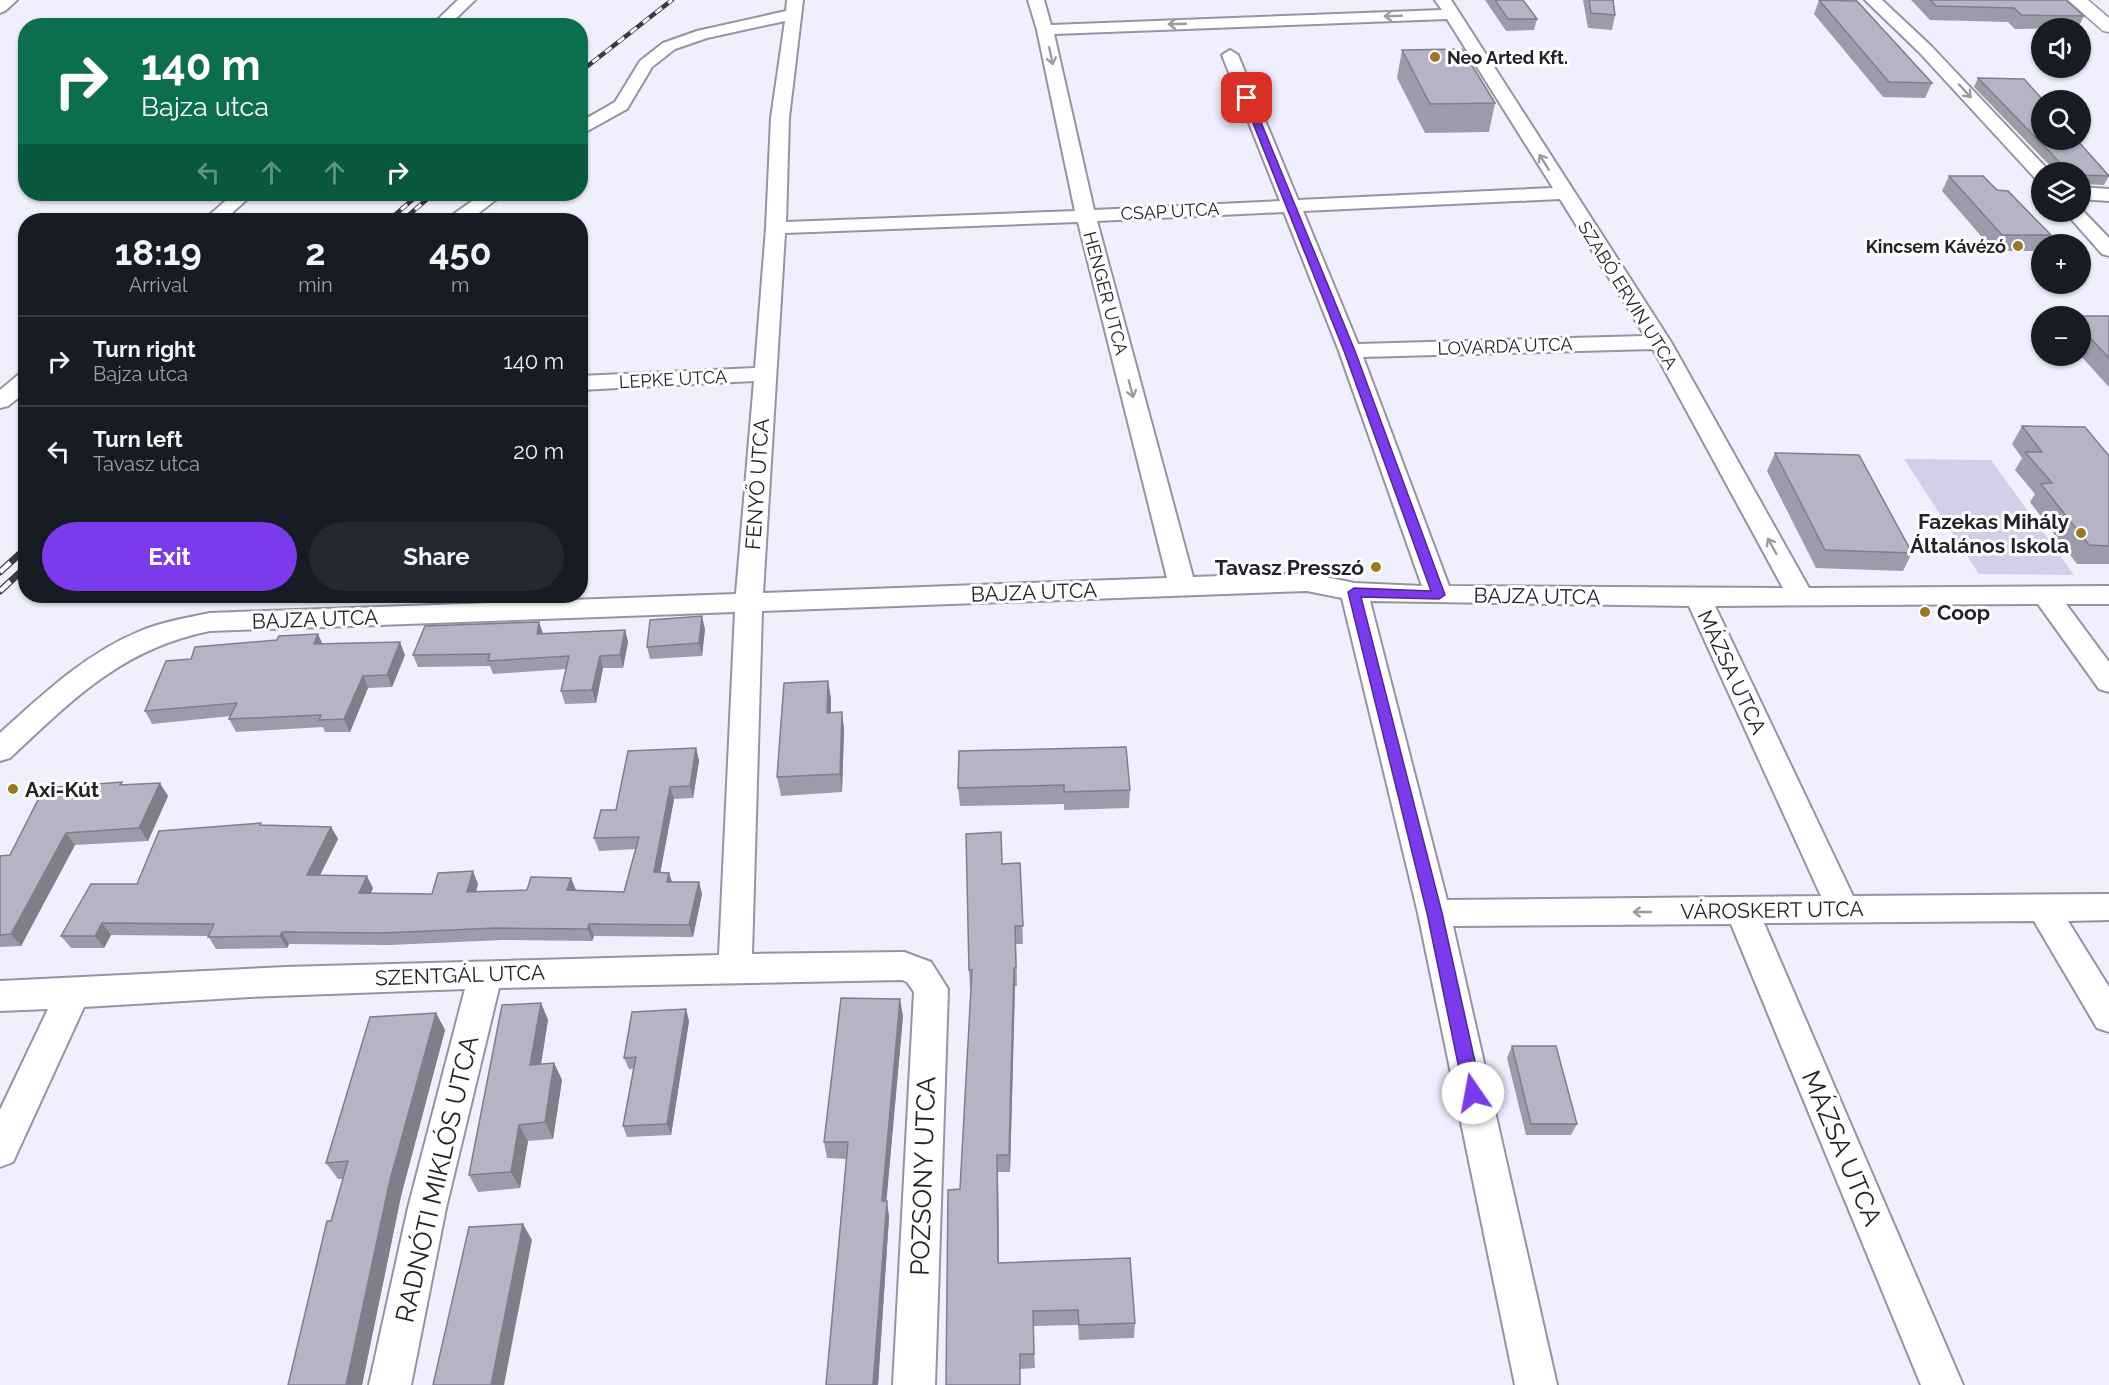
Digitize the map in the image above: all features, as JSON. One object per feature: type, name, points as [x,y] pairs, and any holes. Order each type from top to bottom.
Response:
[{"type":"main road","points":[[2077,0],[2109,27]]},
{"type":"street","points":[[0,8],[9,0]]},
{"type":"street","points":[[447,18],[467,0]]},
{"type":"street","name":"HENGER UTCA","points":[[1036,0],[1045,30],[1086,216],[1182,585]]},
{"type":"street","points":[[1873,0],[1925,49],[2031,162]]},
{"type":"street","points":[[588,125],[621,105],[646,64],[669,46],[795,7]]},
{"type":"street","name":"FENYŐ UTCA","points":[[735,969],[749,604],[776,228],[780,118],[795,7]]},
{"type":"street","points":[[1045,30],[1208,23],[1447,7]]},
{"type":"street","name":"SZABÓ ERVIN UTCA","points":[[1447,7],[1563,193],[1660,342],[1801,597]]},
{"type":"street","points":[[1200,8],[1208,23]]},
{"type":"street","points":[[1230,55],[1350,351],[1439,595]]},
{"type":"street","name":"CSAP UTCA","points":[[776,228],[1563,193]]},
{"type":"street","points":[[2091,194],[2109,195]]},
{"type":"street","points":[[221,213],[236,201]]},
{"type":"street","points":[[472,213],[489,204]]},
{"type":"street","points":[[2084,222],[2109,250]]},
{"type":"street","name":"LOVARDA UTCA","points":[[1350,351],[1660,342]]},
{"type":"street","name":"LEPKE UTCA","points":[[588,383],[765,374]]},
{"type":"street","points":[[0,401],[18,386]]},
{"type":"street","name":"BAJZA UTCA","points":[[0,750],[57,698],[103,663],[151,636],[179,627],[210,622],[1308,582],[1354,592],[1439,595],[2109,596]]},
{"type":"street","points":[[1354,592],[1434,913],[1536,1385]]},
{"type":"street","points":[[2045,595],[2109,682]]},
{"type":"street","name":"MÁZSA UTCA","points":[[1698,597],[1843,909]]},
{"type":"street","name":"VÁROSKERT UTCA","points":[[1434,913],[2109,907]]},
{"type":"street","points":[[2043,908],[2109,1017]]},
{"type":"street","name":"MÁZSA UTCA","points":[[1742,911],[1942,1385]]},
{"type":"street","name":"SZENTGÁL UTCA","points":[[0,996],[72,994],[282,981],[486,974],[904,966],[919,972]]},
{"type":"street","name":"POZSONY UTCA","points":[[914,1385],[931,989],[919,972]]},
{"type":"street","name":"RADNÓTI MIKLÓS UTCA","points":[[390,1385],[427,1208],[486,974]]},
{"type":"street","points":[[0,1150],[72,994]]},
{"type":"shaded area","points":[[1904,459],[1991,460],[2074,575],[1979,574]]},
{"type":"building","points":[[1495,0],[1523,0],[1537,19],[1508,19]]},
{"type":"building","points":[[1589,0],[1613,0],[1615,15],[1591,13]]},
{"type":"building","points":[[1819,0],[1857,1],[1932,83],[1889,82]]},
{"type":"building","points":[[1930,0],[2066,0],[2084,16],[2021,15],[2014,8],[1936,6]]},
{"type":"building","points":[[1462,49],[1495,103],[1430,104],[1402,50]]},
{"type":"building","points":[[1978,78],[2024,79],[2034,90],[2031,90],[2031,133]]},
{"type":"building","points":[[2048,150],[2086,150],[2109,176],[2091,175],[2091,162],[2059,162]]},
{"type":"building","points":[[1949,176],[1983,176],[1997,190],[2008,191],[2031,215],[2031,222],[2038,222],[2050,234],[2002,235]]},
{"type":"building","points":[[2091,316],[2109,316],[2109,358],[2091,339]]},
{"type":"building","name":"Fazekas Mihály Általános Iskola","points":[[2022,426],[2085,427],[2109,456],[2109,546],[2089,545],[2041,484],[2052,483],[2025,452],[2042,452]]},
{"type":"building","points":[[1775,453],[1859,455],[1912,553],[1825,550]]},
{"type":"building","points":[[702,616],[699,643],[647,647],[650,620]]},
{"type":"building","points":[[539,622],[537,634],[625,630],[620,655],[600,656],[592,690],[561,691],[569,656],[488,661],[490,654],[413,655],[425,626]]},
{"type":"building","points":[[318,634],[314,644],[400,642],[387,675],[363,676],[344,719],[319,720],[321,715],[229,719],[237,703],[145,711],[166,661],[191,659],[195,647],[277,640],[279,636]]},
{"type":"building","points":[[828,681],[827,713],[842,712],[840,774],[777,777],[784,683]]},
{"type":"building","points":[[1126,747],[1130,790],[1064,792],[1064,785],[958,788],[959,751]]},
{"type":"building","points":[[696,748],[690,786],[670,787],[654,872],[669,873],[667,882],[699,882],[689,925],[589,924],[588,929],[496,928],[383,933],[282,932],[280,936],[208,937],[214,924],[102,923],[95,936],[61,936],[91,884],[137,884],[159,831],[261,823],[260,825],[331,827],[307,875],[367,876],[359,893],[432,894],[438,873],[473,871],[467,892],[527,890],[531,877],[571,878],[567,890],[624,892],[639,837],[594,838],[601,810],[616,810],[628,751]]},
{"type":"building","points":[[122,782],[120,785],[160,783],[139,828],[66,833],[11,934],[0,935],[0,856],[10,855],[44,788]]},
{"type":"building","points":[[1001,832],[1002,864],[1020,863],[1023,926],[1015,926],[1016,968],[1014,968],[1009,1155],[997,1155],[998,1263],[1130,1258],[1135,1323],[1079,1325],[1078,1310],[1033,1311],[1034,1354],[1020,1354],[1020,1385],[946,1385],[948,1190],[960,1189],[972,970],[969,970],[966,834]]},
{"type":"building","points":[[841,998],[900,999],[882,1201],[887,1201],[873,1385],[826,1385],[848,1142],[824,1142]]},
{"type":"building","points":[[541,1003],[530,1065],[554,1063],[545,1122],[519,1125],[511,1172],[469,1175],[502,1005]]},
{"type":"building","points":[[686,1009],[667,1124],[623,1126],[636,1057],[624,1058],[632,1012]]},
{"type":"building","points":[[436,1013],[390,1180],[346,1385],[288,1385],[327,1221],[331,1221],[348,1161],[326,1163],[370,1017]]},
{"type":"building","points":[[1512,1046],[1556,1046],[1577,1124],[1531,1124]]},
{"type":"building","points":[[523,1224],[491,1385],[433,1385],[469,1227]]},
{"type":"railway","points":[[588,66],[672,0]]},
{"type":"railway","points":[[397,213],[411,201]]},
{"type":"railway","points":[[411,213],[425,201]]},
{"type":"railway","points":[[0,572],[18,555]]},
{"type":"railway","points":[[0,591],[18,574]]},
{"type":"place","name":"Neo Arted Kft.","points":[[1435,57]]},
{"type":"place","name":"Kincsem Kávézó","points":[[2018,246]]},
{"type":"place","name":"Fazekas Mihály Általános Iskola","points":[[2081,533]]},
{"type":"place","name":"Tavasz Presszó","points":[[1376,567]]},
{"type":"place","name":"Coop","points":[[1925,612]]},
{"type":"place","name":"Axi-Kút","points":[[13,789]]},
{"type":"route","points":[[1247,98],[1350,351],[1439,595],[1354,592],[1434,913],[1473,1093]]}]
